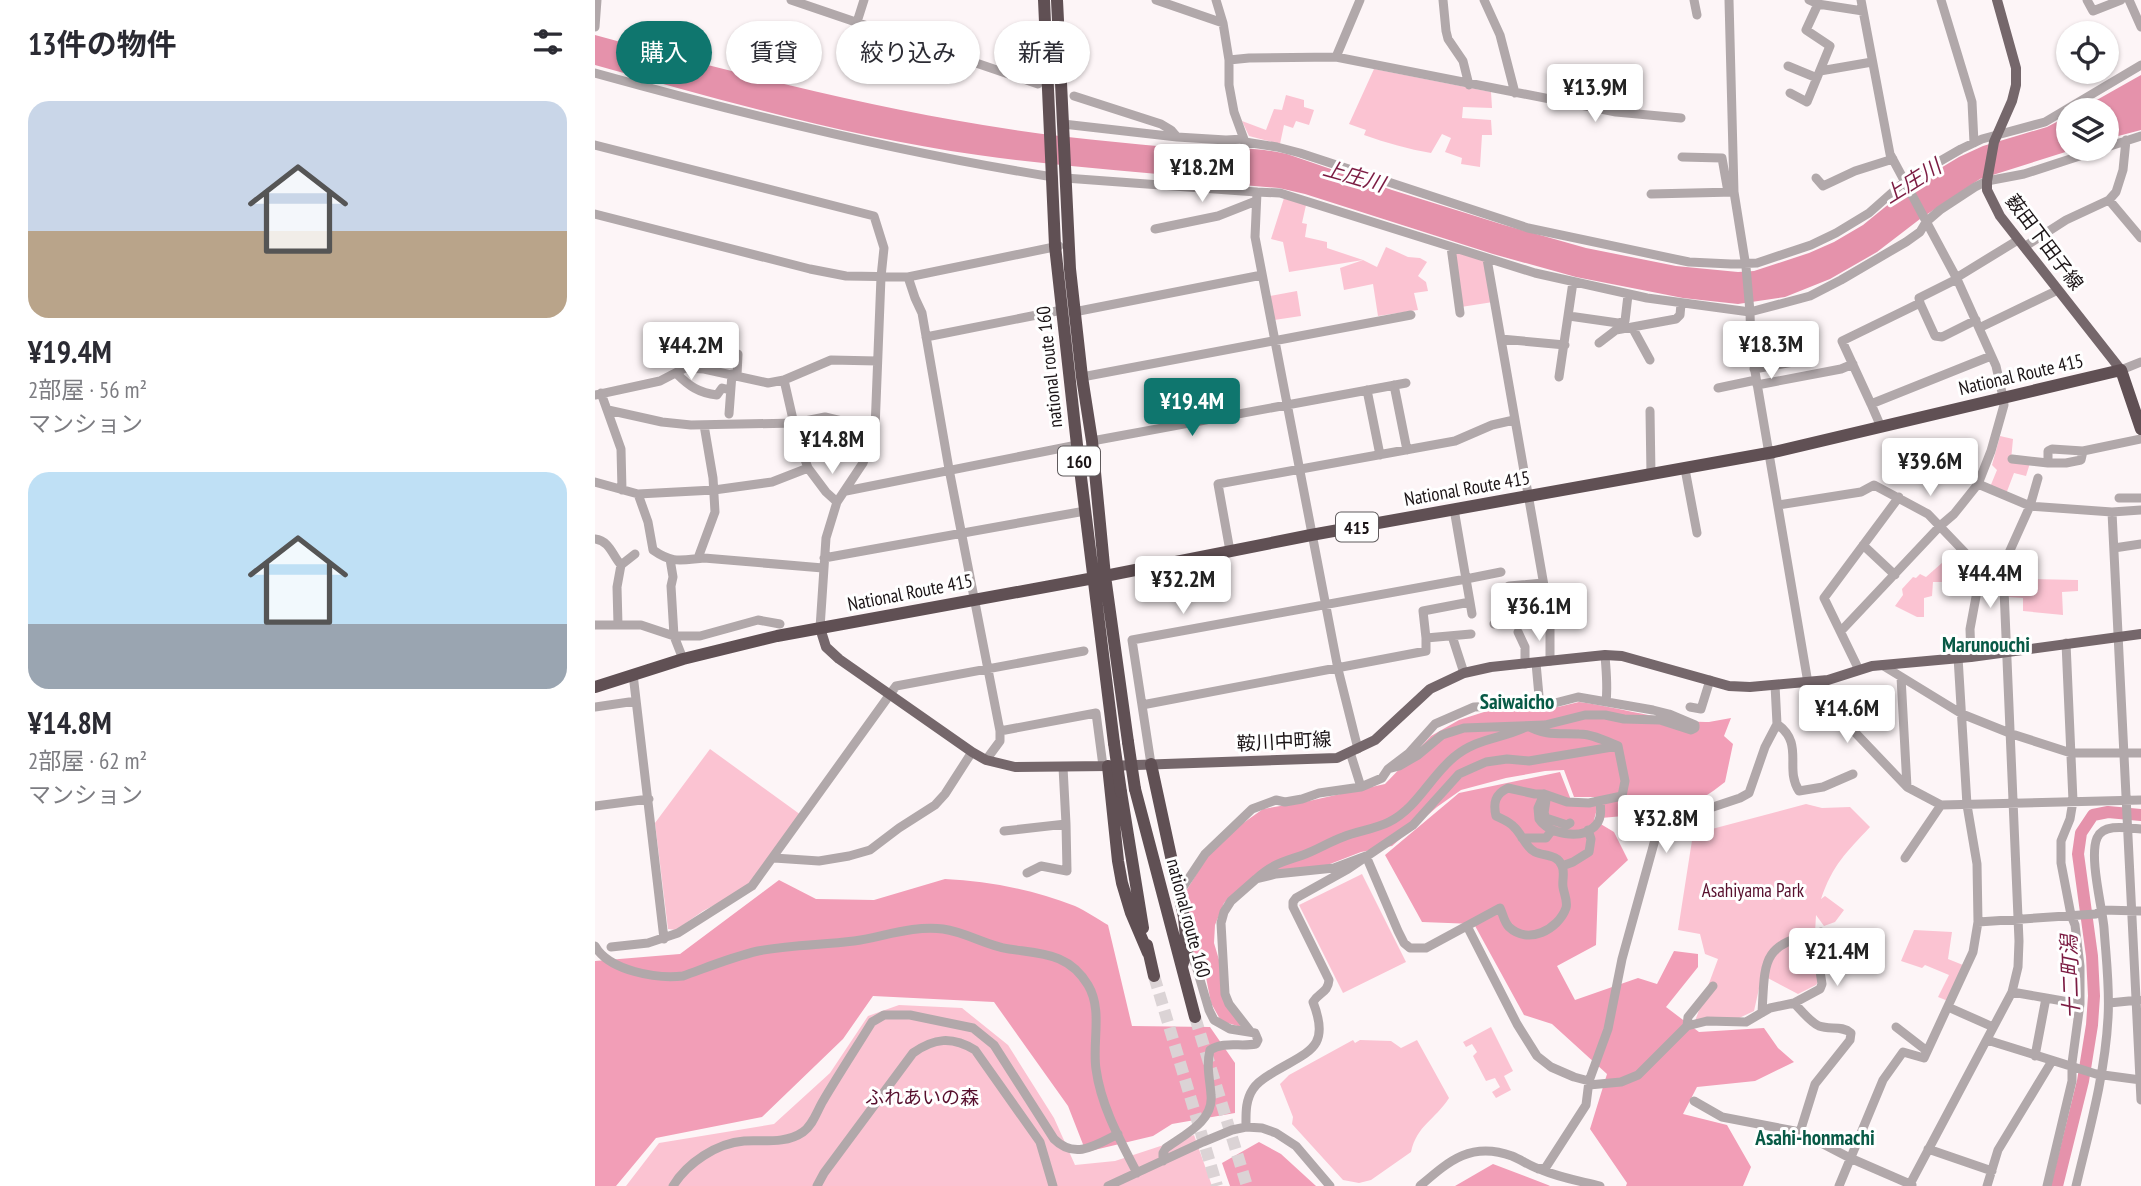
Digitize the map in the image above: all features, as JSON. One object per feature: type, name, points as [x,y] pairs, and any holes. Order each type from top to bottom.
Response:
[{"type":"highway","name":"160","points":[[1044,0],[1059,127]]},
{"type":"highway","name":"160","points":[[1057,0],[1061,177]]},
{"type":"highway","name":"national route 160","points":[[1061,177],[1061,245],[1085,512],[1099,577],[1135,789],[1195,1017]]},
{"type":"highway","name":"national route 160","points":[[1068,311],[1093,441],[1099,577],[1114,743],[1154,976]]},
{"type":"highway","name":"National Route 415","points":[[595,687],[683,659],[777,636],[1311,535],[1685,470],[1770,453],[2121,370]]},
{"type":"highway","points":[[2121,370],[2141,429]]},
{"type":"highway","points":[[1151,764],[1179,893],[1187,948],[1182,966]]},
{"type":"highway","points":[[1106,766],[1122,883],[1148,953]]},
{"type":"main road","name":"薮田下田子線","points":[[1997,0],[2016,68],[2016,85],[2012,102],[1995,139],[1987,190],[1992,202],[2021,244],[2121,370]]},
{"type":"main road","name":"鞍川中町線","points":[[820,628],[826,647],[839,659],[972,752],[986,760],[1015,767],[1337,758],[1375,740],[1430,689],[1464,673],[1491,667],[1605,655],[1622,656],[1729,686],[1750,687],[1828,680],[1882,665],[1971,657],[2141,634]]},
{"type":"street","points":[[595,26],[597,0]]},
{"type":"street","points":[[791,0],[854,21]]},
{"type":"street","points":[[857,21],[864,0]]},
{"type":"street","points":[[1156,0],[1223,23]]},
{"type":"street","points":[[1216,0],[1229,60],[1229,85],[1234,112],[1245,140],[1242,190]]},
{"type":"street","points":[[1336,57],[1360,0]]},
{"type":"street","points":[[1443,0],[1448,39],[1463,61],[1469,85]]},
{"type":"street","points":[[1484,0],[1500,35],[1515,93]]},
{"type":"street","points":[[1694,0],[1697,15]]},
{"type":"street","points":[[1729,0],[1731,192]]},
{"type":"street","points":[[1841,631],[1954,514],[1978,484],[1991,452],[2004,405],[1991,356],[1977,324],[1956,278],[1893,159],[1861,0]]},
{"type":"street","points":[[1941,0],[1972,102],[1974,143]]},
{"type":"street","points":[[2087,0],[2092,11],[2121,0]]},
{"type":"street","points":[[2129,0],[2141,27]]},
{"type":"street","points":[[1790,93],[1807,102],[1830,46],[1806,30],[1813,2],[1863,11]]},
{"type":"street","points":[[1229,60],[1336,57],[1616,112],[1681,118]]},
{"type":"street","points":[[1788,66],[1819,74],[1872,62]]},
{"type":"street","points":[[1059,127],[1245,140],[1300,153],[1541,230],[1689,262],[1745,265],[1770,260],[1836,233],[1869,214],[1906,185],[1974,143],[1995,139],[2045,122],[2141,65]]},
{"type":"street","points":[[595,73],[741,113],[899,148],[1061,177],[1242,190],[1256,196]]},
{"type":"street","points":[[1073,96],[1161,124],[1177,137]]},
{"type":"street","points":[[2119,143],[2141,136]]},
{"type":"street","points":[[2058,290],[1942,337],[1935,336],[1919,298],[2109,200],[2116,192],[2123,170],[2126,141]]},
{"type":"street","points":[[595,145],[874,216],[884,248],[875,429],[863,463],[837,502],[826,538],[820,628]]},
{"type":"street","points":[[1682,158],[1722,158],[1731,192],[1745,265],[1756,383],[1808,683],[1907,787],[1941,806],[2141,800]]},
{"type":"street","points":[[1816,178],[1823,186],[1856,171],[1893,159]]},
{"type":"street","points":[[1155,229],[1218,216],[1256,196],[1280,193],[1487,259],[1573,282],[1681,304],[1750,310],[1810,296],[1906,242],[1920,232],[1924,219],[1987,181],[2024,174],[2064,161]]},
{"type":"street","points":[[1651,194],[1731,192]]},
{"type":"street","points":[[1256,196],[1255,237],[1361,787]]},
{"type":"street","points":[[2109,200],[2141,238]]},
{"type":"street","points":[[595,214],[846,276],[908,277],[1061,245]]},
{"type":"street","points":[[1451,247],[1460,313]]},
{"type":"street","points":[[1487,259],[1550,620],[1550,661]]},
{"type":"street","points":[[926,337],[1262,275]]},
{"type":"street","points":[[908,277],[922,313],[1000,732],[1000,741],[986,760]]},
{"type":"street","points":[[1559,377],[1573,282]]},
{"type":"street","points":[[1569,316],[1618,323],[1625,321],[1628,295]]},
{"type":"street","points":[[1881,427],[1842,341],[1920,303]]},
{"type":"street","points":[[1599,343],[1616,330],[1676,319],[1681,304]]},
{"type":"street","points":[[1082,377],[1411,316]]},
{"type":"street","points":[[1632,327],[1650,360]]},
{"type":"street","points":[[1501,339],[1565,345]]},
{"type":"street","points":[[729,414],[730,390],[737,354]]},
{"type":"street","points":[[1871,404],[1991,356]]},
{"type":"street","points":[[1754,369],[1811,359]]},
{"type":"street","points":[[622,490],[621,449],[608,410],[598,394],[660,381],[692,367],[768,383],[784,380],[831,360],[877,361]]},
{"type":"street","points":[[2121,370],[2141,362]]},
{"type":"street","points":[[1718,388],[1841,369],[1853,364]]},
{"type":"street","points":[[677,374],[687,384],[705,394],[717,395],[722,388],[730,390]]},
{"type":"street","points":[[784,380],[797,437],[808,468],[837,502]]},
{"type":"street","points":[[1093,441],[1406,383]]},
{"type":"street","points":[[1394,385],[1407,450]]},
{"type":"street","points":[[1367,390],[1380,455]]},
{"type":"street","points":[[608,410],[662,422],[704,425],[795,423],[825,416],[875,429]]},
{"type":"street","points":[[1650,411],[1651,475]]},
{"type":"street","points":[[1230,551],[1218,484],[1455,441],[1492,425],[1514,420]]},
{"type":"street","points":[[698,558],[715,512],[704,425]]},
{"type":"street","points":[[2047,463],[2048,451],[2052,449],[2083,451],[2141,439]]},
{"type":"street","points":[[846,491],[1077,444]]},
{"type":"street","points":[[2012,460],[2076,462],[2081,460],[2083,451]]},
{"type":"street","points":[[595,482],[638,494],[714,490],[772,482],[808,468]]},
{"type":"street","points":[[1685,470],[1697,533]]},
{"type":"street","points":[[1694,1101],[1722,1117],[1800,1132],[1911,1185],[2012,992],[2018,967],[2012,734],[2003,566],[2030,506],[2038,478]]},
{"type":"street","points":[[1978,484],[2030,506],[2112,512],[2141,510]]},
{"type":"street","points":[[1778,505],[1861,492],[1874,485],[1928,514],[1978,564],[2003,566]]},
{"type":"street","points":[[638,494],[648,522],[653,550],[670,559],[688,561],[698,558],[824,563],[1085,512]]},
{"type":"street","points":[[1859,670],[1824,598],[1899,497]]},
{"type":"street","points":[[2119,498],[2141,498]]},
{"type":"street","points":[[1454,509],[1472,614]]},
{"type":"street","points":[[2112,512],[2127,824],[2136,912],[2141,1100]]},
{"type":"street","points":[[599,537],[608,545],[621,565]]},
{"type":"street","points":[[2114,548],[2141,544]]},
{"type":"street","points":[[1863,545],[1895,575]]},
{"type":"street","points":[[618,625],[617,587],[621,565],[635,554]]},
{"type":"street","points":[[670,559],[674,636],[683,659]]},
{"type":"street","points":[[1971,657],[1970,629],[1978,586],[1969,577],[1978,564]]},
{"type":"street","points":[[1151,764],[1132,640],[1501,572]]},
{"type":"street","points":[[1494,624],[1506,623],[1510,619],[1509,586],[1543,583]]},
{"type":"street","points":[[1142,705],[1426,652],[1423,611],[1470,602]]},
{"type":"street","points":[[595,625],[641,625],[674,636],[700,636],[758,620],[780,624]]},
{"type":"street","points":[[1518,632],[1539,696]]},
{"type":"street","points":[[1426,638],[1471,634]]},
{"type":"street","points":[[1453,636],[1464,673]]},
{"type":"street","points":[[2047,1186],[2068,1101],[2080,1004],[2080,966],[2074,915],[2061,863],[2061,841],[2073,801],[2066,643]]},
{"type":"street","points":[[611,947],[647,943],[678,933],[752,886],[896,686],[1084,651]]},
{"type":"street","points":[[1605,655],[1608,688],[1606,702]]},
{"type":"street","points":[[1839,1186],[1883,1080],[1903,1052],[1924,1058],[1973,952],[1978,922],[1977,864],[1967,804],[1958,657]]},
{"type":"street","points":[[1882,665],[1962,714],[2012,734],[2071,753],[2141,752]]},
{"type":"street","points":[[633,674],[664,939]]},
{"type":"street","points":[[1901,677],[1907,787]]},
{"type":"street","points":[[1690,707],[1701,709],[1710,680]]},
{"type":"street","points":[[1538,1169],[1546,1167],[1586,1105],[1589,1083],[1608,1029],[1627,936],[1655,836],[1662,824],[1749,793],[1765,747],[1777,724],[1775,685]]},
{"type":"street","points":[[1179,893],[1205,854],[1252,809],[1276,800],[1285,802],[1319,793],[1361,787],[1382,778],[1388,769],[1409,753],[1435,724],[1474,707],[1551,704],[1578,697],[1669,713],[1695,725],[1692,730],[1660,720],[1624,719],[1605,715],[1577,716],[1545,725],[1464,728],[1442,735],[1418,755],[1388,769]]},
{"type":"street","points":[[595,707],[636,701]]},
{"type":"street","points":[[1000,732],[1096,713],[1106,766]]},
{"type":"street","points":[[1777,724],[1785,729],[1791,743],[1794,760],[1792,776],[1799,791],[1823,787],[1853,774]]},
{"type":"street","points":[[1528,726],[1548,733],[1590,735],[1618,746]]},
{"type":"street","points":[[1163,1161],[1166,1148],[1204,1119],[1210,1111],[1212,1097],[1207,1064],[1210,1051],[1218,1045],[1256,1044],[1258,1036],[1250,1031],[1229,1004],[1226,994],[1221,923],[1231,901],[1268,868],[1343,837],[1387,823],[1403,814],[1452,758],[1485,739],[1528,726]]},
{"type":"street","points":[[1366,856],[1398,931],[1410,948],[1426,948],[1500,908],[1507,925],[1516,932],[1540,934],[1558,920],[1566,908],[1562,866],[1557,859],[1535,852],[1513,826],[1496,816],[1496,796],[1508,788],[1545,794],[1567,802],[1600,801],[1622,796],[1625,781],[1618,746]]},
{"type":"street","points":[[1256,879],[1276,874],[1334,868],[1379,850],[1413,825],[1459,774],[1492,760],[1529,761],[1618,746]]},
{"type":"street","points":[[774,859],[819,861],[870,850],[935,805],[972,752]]},
{"type":"street","points":[[1027,873],[1041,866],[1067,871],[1063,767]]},
{"type":"street","points":[[1545,794],[1537,814],[1542,824],[1552,830],[1569,834],[1597,825],[1601,815],[1600,801]]},
{"type":"street","points":[[1545,794],[1546,818],[1567,825],[1570,823]]},
{"type":"street","points":[[595,806],[649,799]]},
{"type":"street","points":[[1905,858],[1941,806]]},
{"type":"street","points":[[1004,831],[1066,824]]},
{"type":"street","points":[[2076,1186],[2109,1003],[2099,912],[2096,840],[2101,832],[2127,824],[2141,829]]},
{"type":"street","points":[[1522,838],[1546,838],[1552,830]]},
{"type":"street","points":[[1562,866],[1588,852],[1591,839],[1588,830]]},
{"type":"street","points":[[1246,1127],[1246,1106],[1254,1087],[1261,1079],[1311,1050],[1321,1027],[1313,1002],[1316,996],[1324,993],[1329,980],[1293,902],[1366,856]]},
{"type":"street","points":[[1978,922],[2099,912],[2136,912]]},
{"type":"street","points":[[1467,926],[1517,1024],[1537,1056],[1551,1067],[1589,1083],[1621,1082],[1638,1075],[1687,1026],[1707,1021],[1746,1022],[1770,1009],[1794,1003],[1820,989],[1822,984],[1817,951],[1820,932],[1800,936],[1783,943],[1773,951],[1767,960],[1762,1013]]},
{"type":"street","points":[[595,946],[604,958],[615,964],[654,976],[671,977],[683,976],[758,951],[853,941],[927,928],[945,929],[1009,949],[1051,955],[1069,964],[1089,987],[1094,1000],[1096,1067],[1105,1108],[1137,1172]]},
{"type":"street","points":[[1187,948],[1196,966],[1214,1020],[1230,1029],[1250,1031]]},
{"type":"street","points":[[1687,1026],[1688,1017],[1713,986]]},
{"type":"street","points":[[2012,992],[2080,1004]]},
{"type":"street","points":[[2035,1056],[2046,998]]},
{"type":"street","points":[[2109,1003],[2138,1000]]},
{"type":"street","points":[[1794,1003],[1815,1025],[1846,1028],[1851,1033],[1850,1040],[1815,1084],[1800,1132]]},
{"type":"street","points":[[1948,1007],[1993,1027]]},
{"type":"street","points":[[673,1186],[679,1176],[695,1162],[725,1144],[793,1138],[801,1134],[809,1127],[872,1022],[894,1014],[973,1028],[987,1039],[1008,1065],[1061,1146],[1071,1149],[1090,1148],[1118,1134]]},
{"type":"street","points":[[1896,1027],[1927,1051]]},
{"type":"street","points":[[817,1186],[824,1172],[913,1053],[926,1044],[947,1040],[963,1043],[975,1051],[1041,1142],[1053,1186]]},
{"type":"street","points":[[1987,1040],[2098,1074],[2141,1080]]},
{"type":"street","points":[[1987,1186],[1998,1150],[2052,1061]]},
{"type":"street","points":[[1108,1186],[1232,1130],[1246,1127],[1262,1128],[1276,1133],[1296,1146],[1330,1186]]},
{"type":"street","points":[[1928,1149],[1992,1171]]},
{"type":"street","points":[[1420,1186],[1447,1163],[1465,1154],[1484,1150],[1515,1157],[1567,1179],[1600,1186]]},
{"type":"green space","points":[[1374,69],[1491,92],[1492,108],[1463,107],[1462,118],[1491,120],[1492,135],[1482,135],[1480,167],[1461,164],[1462,158],[1445,152],[1451,138],[1442,134],[1431,153],[1364,135],[1366,130],[1349,124]]},
{"type":"green space","points":[[1286,95],[1304,100],[1304,107],[1314,110],[1309,125],[1296,121],[1293,128],[1284,125],[1280,144],[1249,136],[1242,121],[1266,130],[1274,109],[1282,110]]},
{"type":"green space","points":[[1284,198],[1306,205],[1302,223],[1307,224],[1305,237],[1327,242],[1327,248],[1363,260],[1289,272],[1283,242],[1271,239]]},
{"type":"green space","points":[[1386,247],[1427,262],[1418,276],[1426,282],[1428,291],[1414,293],[1418,310],[1378,316],[1373,284],[1344,290],[1340,268],[1363,260],[1377,267]]},
{"type":"green space","points":[[1452,249],[1486,259],[1493,302],[1461,307]]},
{"type":"green space","points":[[1297,291],[1301,316],[1274,320],[1270,296]]},
{"type":"green space","points":[[2000,436],[2013,439],[2011,460],[2030,463],[2026,476],[2014,473],[2006,494],[1990,487],[1997,470],[1992,465]]},
{"type":"green space","points":[[1968,558],[1975,565],[1964,582],[1933,582],[1932,596],[1924,598],[1924,617],[1917,617],[1895,606],[1903,595],[1902,589],[1913,577],[1916,578],[1920,574],[1926,577],[1943,562],[1949,566],[1953,561],[1959,566]]},
{"type":"green space","points":[[2018,572],[2031,573],[2032,579],[2078,580],[2078,591],[2062,592],[2063,615],[2023,611],[2023,598],[2009,597],[2008,578],[2018,578]]},
{"type":"green space","points":[[710,749],[801,815],[750,882],[736,894],[703,911],[676,930],[668,929],[655,823]]},
{"type":"green space","name":"Asahiyama Park","points":[[1806,804],[1822,808],[1850,807],[1870,827],[1835,868],[1821,899],[1825,896],[1844,910],[1835,922],[1824,926],[1816,915],[1814,951],[1818,982],[1798,994],[1762,975],[1754,1011],[1737,1019],[1695,1021],[1718,959],[1705,954],[1700,934],[1678,930],[1693,834]]},
{"type":"green space","points":[[1362,874],[1406,962],[1343,993],[1299,905]]},
{"type":"green space","points":[[1914,930],[1952,932],[1948,959],[1963,965],[1948,1001],[1938,997],[1949,975],[1925,965],[1922,968],[1901,961]]},
{"type":"green space","name":"ふれあいの森","points":[[899,1005],[962,1008],[1008,1045],[1054,1118],[1075,1165],[1115,1161],[1194,1135],[1212,1186],[626,1186],[659,1143],[774,1124],[830,1073],[868,1016]]},
{"type":"green space","points":[[1491,1027],[1513,1071],[1504,1076],[1511,1090],[1496,1098],[1492,1092],[1500,1087],[1495,1078],[1486,1081],[1473,1056],[1477,1052],[1472,1044],[1466,1047],[1463,1042]]},
{"type":"green space","points":[[1353,1040],[1355,1043],[1360,1040],[1391,1041],[1401,1048],[1417,1040],[1449,1098],[1417,1135],[1411,1152],[1371,1180],[1359,1183],[1343,1180],[1292,1124],[1293,1117],[1280,1084],[1289,1075]]},
{"type":"shaded area","points":[[595,35],[616,41],[616,71],[595,65]]},
{"type":"shaded area","points":[[712,66],[726,70],[726,84],[784,84],[885,107],[1041,134],[1215,151],[1251,149],[1287,154],[1392,190],[1586,248],[1676,266],[1738,272],[1754,271],[1834,242],[1863,225],[1911,186],[1983,146],[2056,122],[2056,155],[1980,179],[1877,252],[1830,279],[1785,297],[1738,304],[1683,298],[1576,277],[1279,188],[978,155],[833,128],[664,84],[712,84]]},
{"type":"shaded area","points":[[2141,75],[2141,130],[2119,136],[2119,98],[2100,98]]},
{"type":"shaded area","points":[[1579,702],[1694,722],[1731,718],[1724,736],[1733,744],[1725,782],[1714,790],[1697,801],[1677,808],[1677,814],[1663,819],[1635,815],[1601,818],[1597,809],[1594,820],[1614,832],[1628,860],[1598,888],[1596,945],[1557,966],[1575,1000],[1638,978],[1657,984],[1674,951],[1698,954],[1698,967],[1666,1007],[1699,1032],[1764,1028],[1778,1048],[1794,1062],[1755,1081],[1697,1087],[1683,1114],[1727,1125],[1751,1167],[1743,1186],[1626,1186],[1627,1183],[1590,1129],[1607,1074],[1552,1024],[1524,1015],[1474,924],[1422,922],[1385,855],[1459,793],[1560,772],[1571,800],[1597,805],[1594,797],[1574,797],[1564,770],[1506,778],[1461,790],[1392,846],[1361,852],[1317,869],[1258,874],[1224,903],[1215,925],[1214,943],[1241,1027],[1221,1021],[1211,1003],[1205,972],[1191,948],[1183,896],[1207,857],[1239,826],[1263,809],[1385,784],[1431,736],[1459,720],[1484,712],[1558,707]]},
{"type":"shaded area","points":[[945,879],[995,884],[1044,895],[1075,906],[1108,925],[1132,1026],[1210,1027],[1235,1063],[1235,1113],[1172,1124],[1153,1136],[1086,1152],[1068,1106],[994,1002],[873,996],[843,1039],[762,1117],[656,1138],[616,1186],[595,1186],[595,961],[680,954],[779,880],[816,899],[874,900]]},
{"type":"shaded area","points":[[1259,1142],[1281,1154],[1316,1186],[1230,1186],[1222,1163]]},
{"type":"shaded area","points":[[1493,1164],[1548,1185],[1550,1186],[1455,1186]]},
{"type":"waterway","name":"十二町潟","points":[[2057,1186],[2083,1081],[2094,996],[2092,956],[2078,854],[2081,833],[2093,815],[2108,812],[2141,815]]},
{"type":"tunnel","points":[[1154,976],[1217,1186]]},
{"type":"tunnel","points":[[1195,1017],[1247,1186]]},
{"type":"district","name":"Marunouchi","points":[[1986,644]]},
{"type":"district","name":"Saiwaicho","points":[[1517,701]]},
{"type":"district","name":"Asahi-honmachi","points":[[1815,1137]]},
{"type":"water label","name":"上庄川","points":[[1354,176]]},
{"type":"water label","name":"上庄川","points":[[1912,181]]}]
